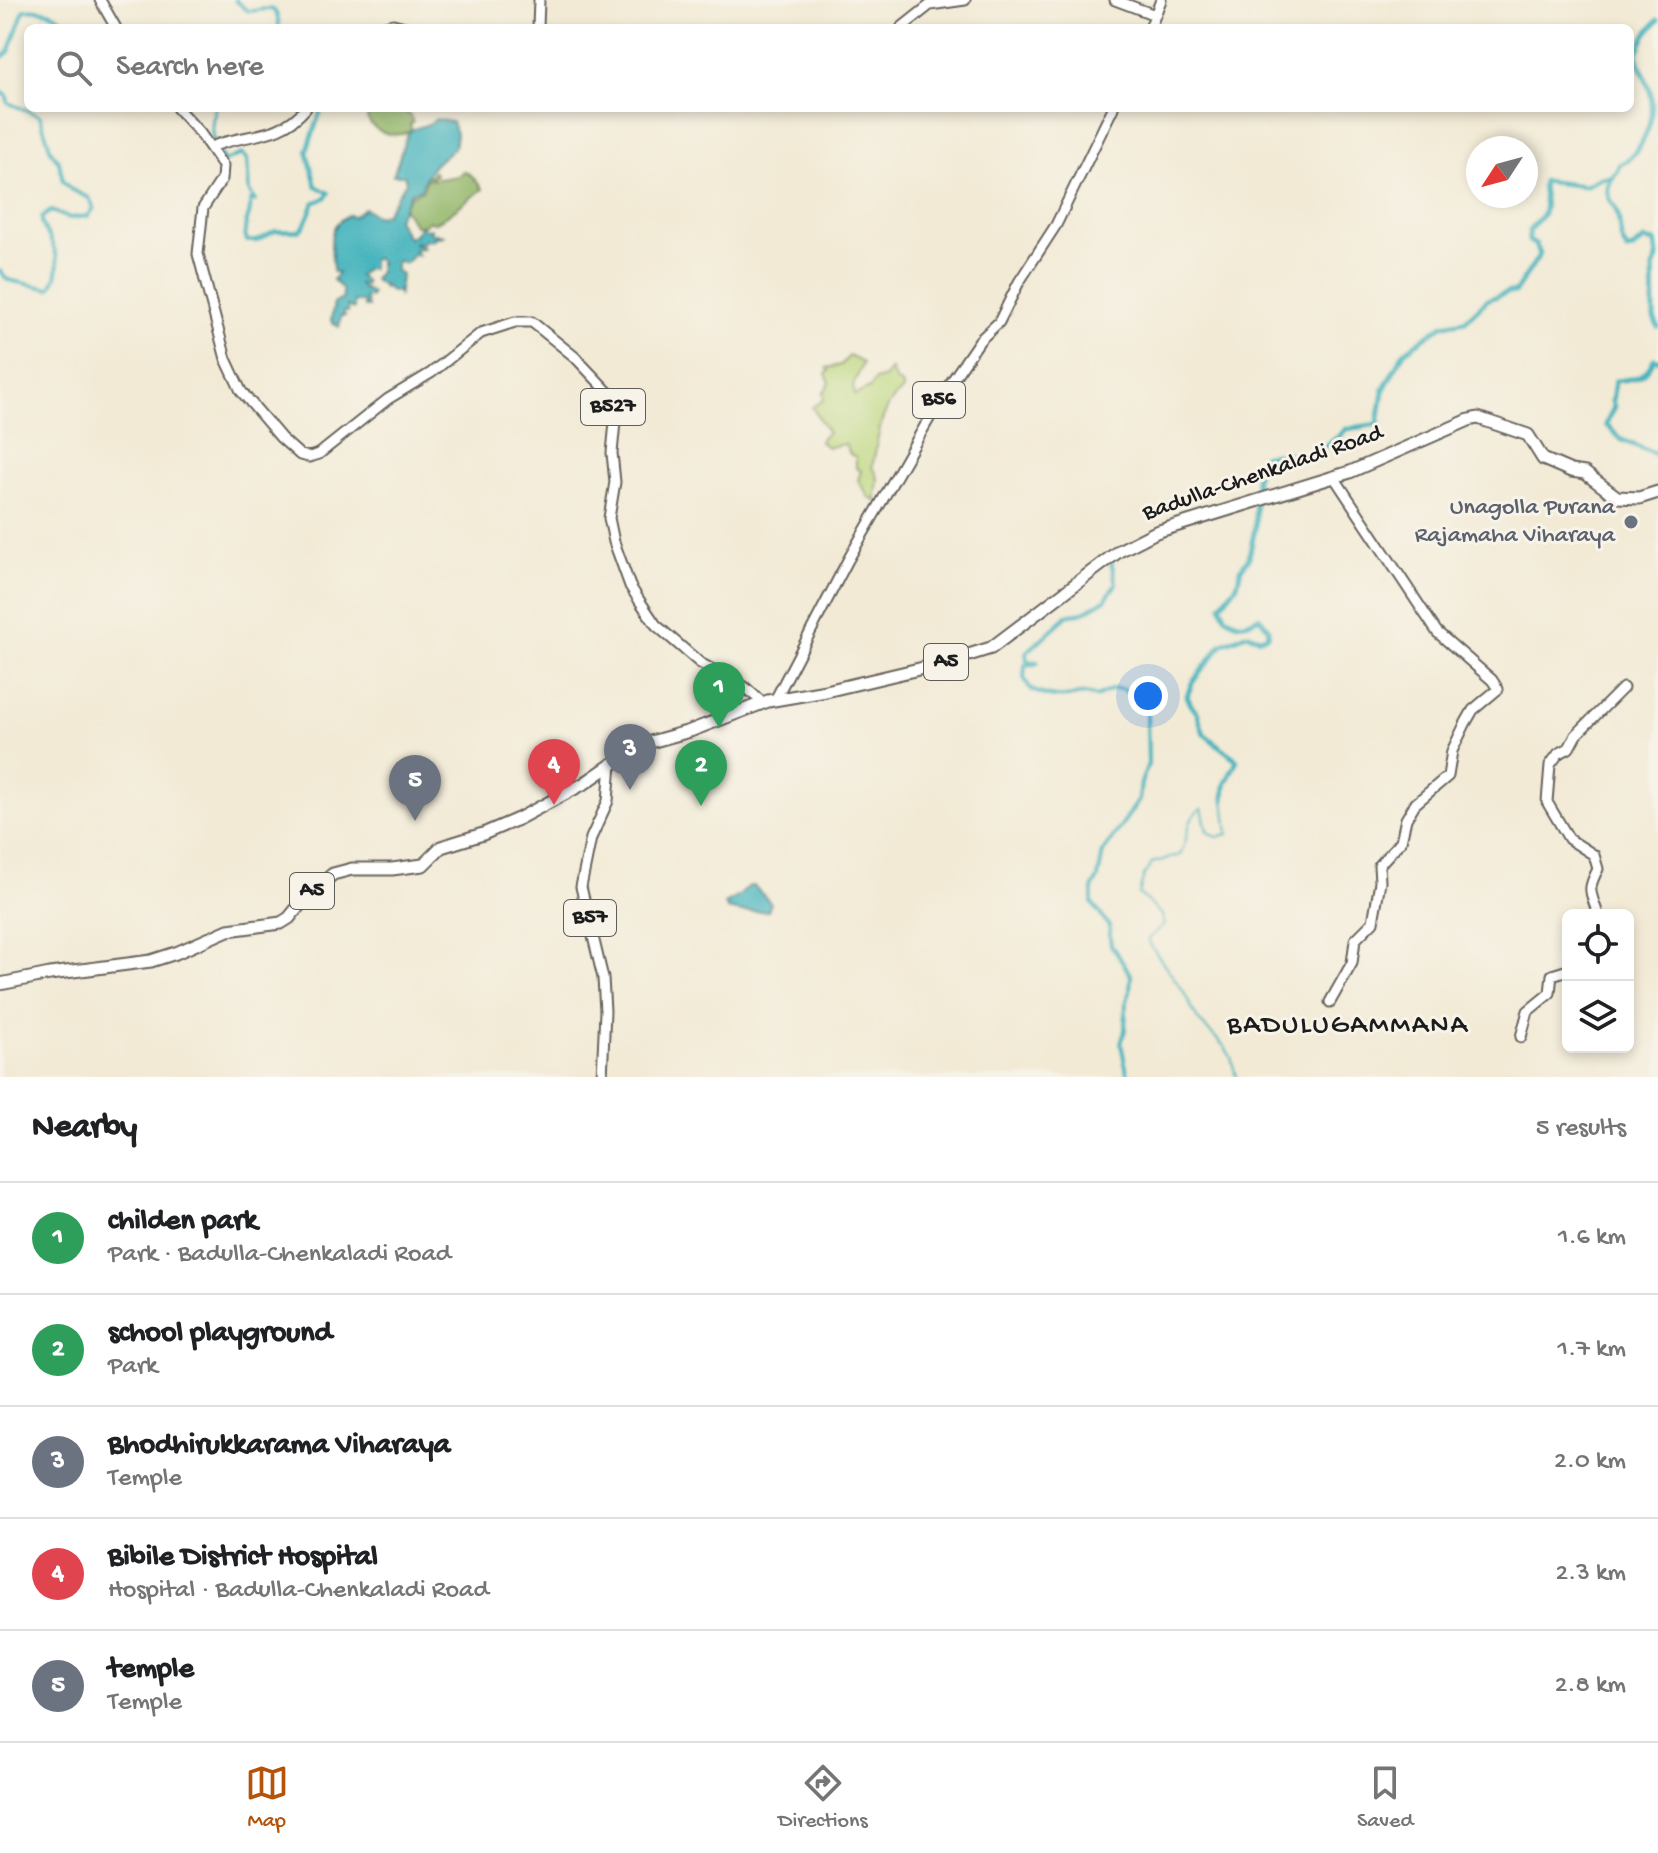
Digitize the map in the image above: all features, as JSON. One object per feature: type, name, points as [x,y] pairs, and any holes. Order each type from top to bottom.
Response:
[{"type":"highway","name":"Badulla-Chenkaladi Road","points":[[0,984],[61,972],[151,961],[228,930],[281,923],[333,874],[352,869],[423,865],[447,844],[483,834],[518,819],[585,783],[640,745],[690,731],[769,701],[940,664],[991,648],[1132,544],[1156,532],[1334,477],[1469,420],[1478,418],[1528,435],[1543,459],[1571,471],[1585,473],[1619,498],[1639,498],[1658,492]]},
{"type":"main road","points":[[100,0],[114,24]]},
{"type":"main road","points":[[538,24],[539,0]]},
{"type":"main road","points":[[906,24],[930,5],[965,0]]},
{"type":"main road","points":[[1115,0],[1155,15]]},
{"type":"main road","points":[[1152,24],[1161,0]]},
{"type":"main road","name":"B527","points":[[180,112],[211,147],[222,162],[224,171],[203,208],[198,259],[232,375],[244,395],[289,446],[307,457],[326,449],[388,399],[431,373],[481,333],[515,322],[532,322],[575,357],[610,394],[615,422],[612,453],[615,482],[609,518],[614,542],[639,600],[656,625],[700,663],[769,701]]},
{"type":"main road","points":[[211,147],[276,132],[302,112]]},
{"type":"main road","name":"B56","points":[[769,701],[945,391],[980,340],[999,322],[1019,282],[1056,225],[1111,112]]},
{"type":"main road","points":[[1330,1002],[1352,963],[1355,940],[1373,922],[1380,882],[1379,865],[1401,841],[1406,819],[1415,804],[1448,776],[1452,751],[1473,710],[1498,689],[1492,680],[1437,632],[1334,477]]},
{"type":"main road","points":[[1596,909],[1589,886],[1597,864],[1592,853],[1569,839],[1547,802],[1550,765],[1623,688]]},
{"type":"main road","name":"B57","points":[[602,1077],[603,978],[581,887],[591,838],[608,801],[611,764]]},
{"type":"main road","points":[[1521,1037],[1528,1011],[1550,993],[1552,975],[1562,972]]},
{"type":"green space","points":[[369,112],[406,112],[413,122],[410,124],[412,131],[394,135],[382,132],[367,118]]},
{"type":"green space","points":[[463,171],[483,189],[440,220],[429,221],[423,226],[415,225],[403,208],[411,195],[423,190],[427,178],[434,172],[436,175],[432,180],[458,176]]},
{"type":"green space","points":[[849,356],[863,363],[853,386],[855,395],[870,388],[875,380],[885,377],[891,369],[895,380],[903,386],[884,415],[878,435],[872,467],[878,477],[877,502],[869,497],[858,480],[861,471],[856,468],[856,457],[850,454],[845,444],[828,447],[820,442],[828,433],[812,407],[824,400],[823,393],[830,383],[827,368],[841,365]]},
{"type":"water","points":[[436,119],[452,122],[456,134],[454,148],[430,170],[421,189],[411,192],[397,219],[408,238],[421,225],[423,229],[431,229],[430,232],[445,236],[425,240],[422,244],[415,242],[423,248],[414,250],[418,255],[414,254],[406,263],[396,261],[396,271],[401,275],[399,295],[397,291],[391,292],[376,282],[374,279],[380,262],[376,258],[372,260],[372,269],[366,269],[359,276],[366,282],[365,285],[359,284],[362,288],[372,293],[370,297],[365,297],[368,307],[364,307],[363,302],[354,301],[354,309],[347,306],[348,312],[343,312],[345,316],[341,316],[339,327],[331,321],[334,303],[343,299],[342,289],[333,280],[338,273],[333,272],[331,247],[336,225],[364,208],[377,216],[385,214],[406,182],[405,175],[393,175],[409,132]]},
{"type":"water","points":[[749,886],[754,886],[771,903],[768,911],[727,909],[725,904]]},
{"type":"waterway","points":[[235,0],[248,11],[273,10],[279,24]]},
{"type":"waterway","points":[[0,59],[9,52],[24,10],[50,12],[66,24]]},
{"type":"waterway","points":[[1658,20],[1646,34],[1637,53],[1651,95],[1649,125],[1635,153],[1619,165],[1608,191],[1627,250],[1644,240],[1655,242],[1654,318],[1658,327]]},
{"type":"waterway","points":[[0,91],[7,96],[8,103]]},
{"type":"waterway","points":[[11,104],[24,109]]},
{"type":"waterway","points":[[0,271],[8,280],[50,289],[58,264],[42,217],[51,211],[70,218],[88,216],[94,208],[89,198],[70,189],[63,181],[59,162],[51,151],[40,116],[30,112]]},
{"type":"waterway","points":[[214,112],[214,144]]},
{"type":"waterway","points":[[216,147],[224,161],[242,154],[247,159],[249,191],[255,201],[250,201],[245,230],[247,241],[257,241],[275,231],[299,231],[314,203],[329,193],[316,186],[307,151],[321,112]]},
{"type":"waterway","points":[[1224,800],[1225,785],[1237,760],[1204,734],[1197,712],[1187,696],[1192,683],[1222,644],[1247,634],[1260,638],[1268,635],[1269,629],[1259,617],[1246,623],[1234,622],[1225,616],[1221,605],[1237,585],[1241,569],[1249,557],[1255,528],[1256,476],[1263,456],[1286,453],[1298,459],[1324,447],[1346,429],[1378,424],[1383,391],[1404,352],[1443,325],[1465,321],[1487,300],[1515,292],[1540,254],[1536,245],[1529,241],[1529,236],[1544,209],[1543,181],[1585,186],[1601,178],[1613,177]]},
{"type":"waterway","points":[[1658,360],[1654,359],[1639,376],[1615,381],[1614,407],[1606,425],[1622,440],[1658,455]]},
{"type":"waterway","points":[[1111,561],[1116,584],[1105,600],[1084,612],[1068,615],[1026,653],[1027,661],[1038,662],[1025,665],[1024,678],[1031,690],[1054,697],[1086,694],[1096,697],[1113,689],[1122,689],[1141,701],[1147,713],[1148,764],[1139,800],[1103,852],[1098,878],[1092,889],[1092,903],[1109,926],[1111,945],[1131,975],[1121,1044],[1128,1077]]},
{"type":"waterway","points":[[1224,800],[1228,834],[1217,837],[1207,831],[1202,808],[1190,823],[1180,855],[1152,863],[1144,875],[1139,894],[1162,915],[1164,925],[1148,939],[1151,946],[1182,989],[1198,1020],[1224,1046],[1231,1057],[1236,1077]]},
{"type":"place","name":"Unagolla Purana Rajamaha Viharaya","points":[[1631,522]]},
{"type":"place","name":"childen park","points":[[719,728]]},
{"type":"place","name":"Bhodhirukkarama Viharaya","points":[[630,790]]},
{"type":"place","name":"Bibile District Hospital","points":[[554,805]]},
{"type":"place","name":"school playground","points":[[701,806]]},
{"type":"place","name":"temple","points":[[415,821]]},
{"type":"district","name":"BADULUGAMMANA","points":[[1348,1026]]}]
